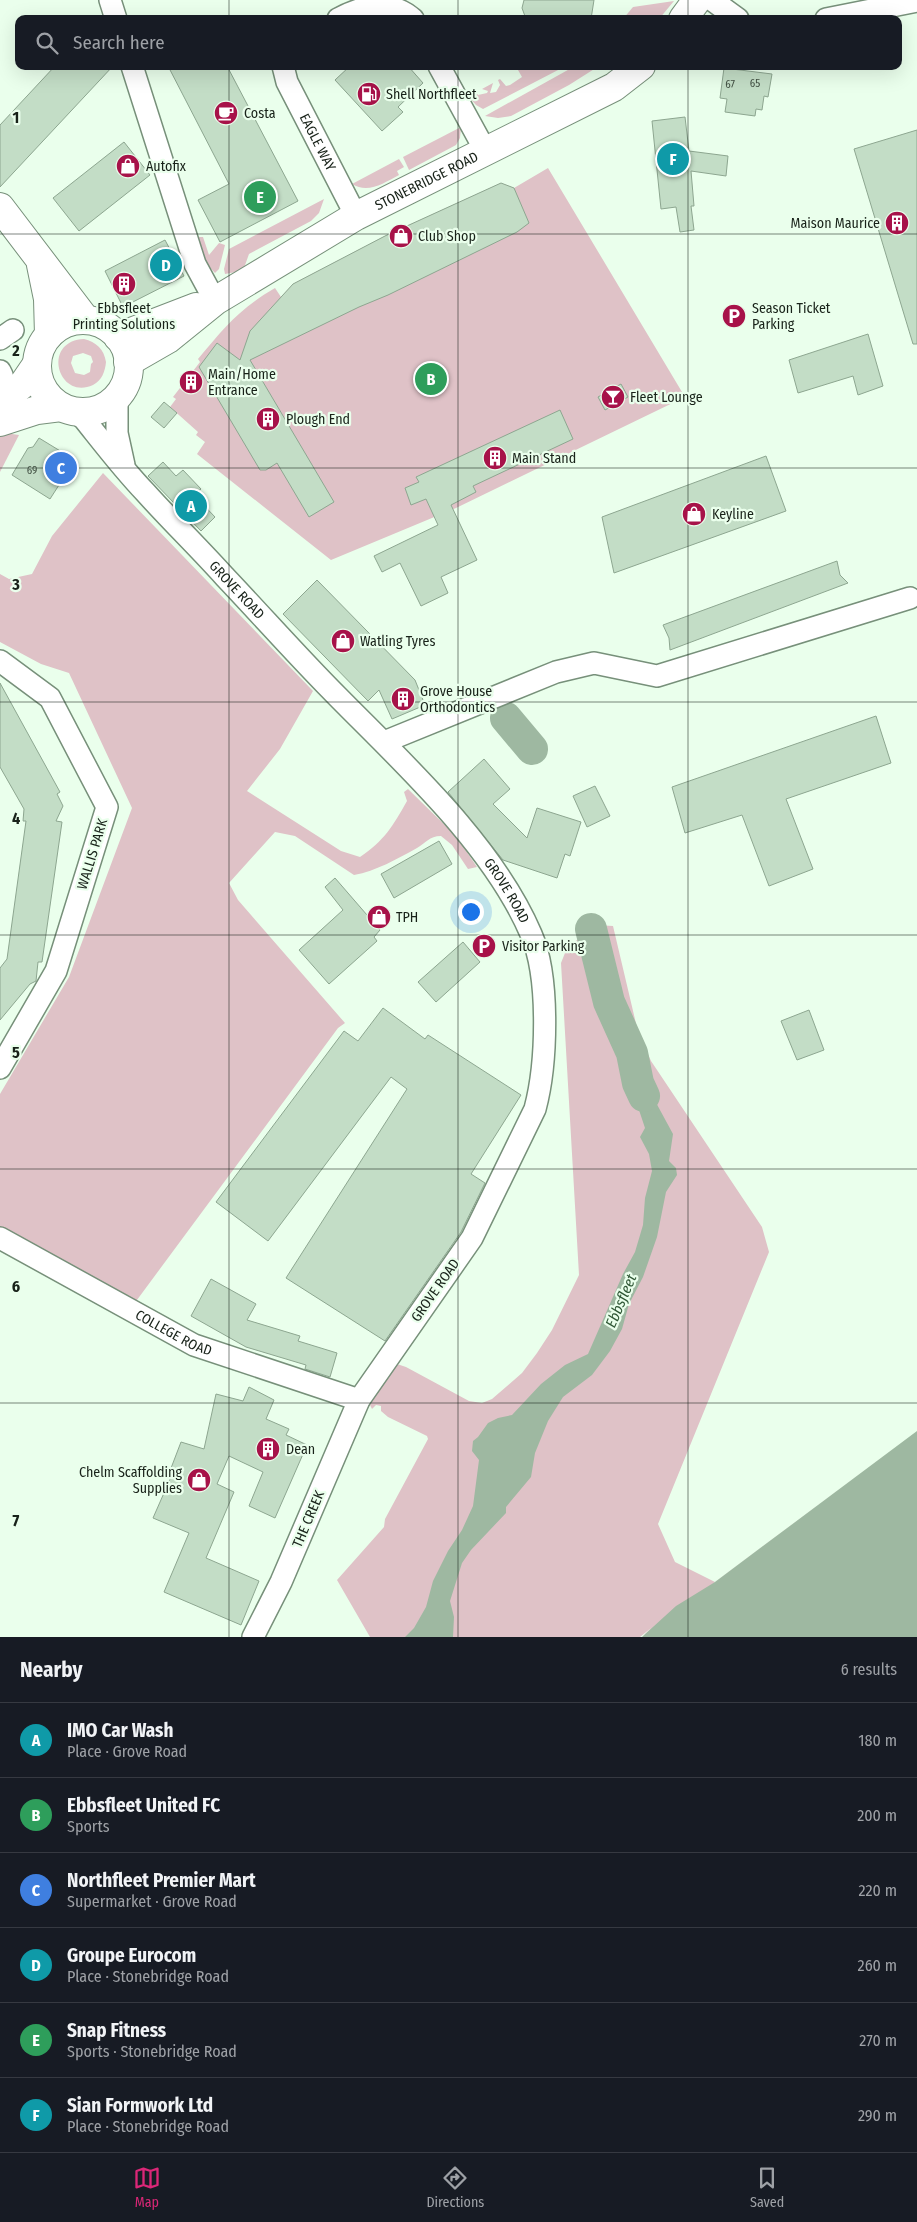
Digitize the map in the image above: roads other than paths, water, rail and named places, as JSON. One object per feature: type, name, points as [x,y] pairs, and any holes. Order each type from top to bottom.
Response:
[{"type":"main road","points":[[686,15],[697,0]]},
{"type":"main road","name":"STONEBRIDGE ROAD","points":[[123,349],[168,339],[215,301],[356,216],[614,88],[636,70]]},
{"type":"main road","points":[[0,207],[86,320]]},
{"type":"main road","points":[[40,261],[48,299],[49,335]]},
{"type":"main road","points":[[0,422],[37,410],[96,410],[109,404],[117,396],[127,378],[123,349],[109,329],[98,323],[86,320],[66,324],[49,335],[40,349],[37,364],[38,379],[45,393],[68,409]]},
{"type":"main road","points":[[0,403],[24,383],[37,364]]},
{"type":"street","points":[[110,0],[115,15]]},
{"type":"street","points":[[712,0],[733,15]]},
{"type":"street","points":[[345,15],[364,5],[389,1],[398,4],[409,15]]},
{"type":"street","points":[[835,12],[917,1]]},
{"type":"street","points":[[133,70],[195,264],[215,301]]},
{"type":"street","name":"EAGLE WAY","points":[[284,70],[287,82],[356,216]]},
{"type":"street","points":[[441,70],[486,152]]},
{"type":"street","name":"GROVE ROAD","points":[[117,396],[117,433],[126,471]]},
{"type":"street","name":"GROVE ROAD","points":[[68,409],[84,419],[126,471],[337,697],[384,742],[476,843],[529,928],[538,950],[541,972],[544,1058],[535,1109],[472,1238],[359,1400]]},
{"type":"street","points":[[384,742],[556,672],[594,663],[657,676],[910,598]]},
{"type":"street","name":"WALLIS PARK","points":[[0,660],[50,698],[107,807],[56,971],[0,1068]]},
{"type":"street","name":"COLLEGE ROAD","points":[[0,1238],[194,1345],[359,1400]]},
{"type":"street","name":"THE CREEK","points":[[253,1637],[281,1582],[359,1400]]},
{"type":"water","points":[[632,1053],[639,1057],[641,1075],[673,1134],[669,1161],[676,1168],[677,1175],[666,1192],[657,1237],[643,1277],[629,1304],[622,1329],[610,1351],[592,1375],[563,1397],[548,1421],[535,1453],[531,1477],[506,1507],[506,1513],[471,1550],[462,1563],[450,1601],[454,1617],[453,1637],[405,1637],[414,1628],[426,1607],[433,1581],[448,1551],[462,1530],[473,1506],[479,1460],[472,1451],[473,1441],[488,1423],[498,1418],[512,1415],[541,1384],[565,1365],[588,1354],[623,1274],[635,1252],[643,1225],[645,1198],[652,1171],[649,1154],[640,1137],[645,1128],[639,1110],[627,1096],[623,1082],[621,1055]]},
{"type":"water","points":[[917,1431],[917,1637],[642,1637],[676,1606],[715,1582]]},
{"type":"waterway","name":"Ebbsfleet","points":[[506,718],[532,749]]},
{"type":"waterway","name":"Ebbsfleet","points":[[591,929],[609,1002],[632,1053],[638,1083],[644,1096]]},
{"type":"place","name":"Shell Northfleet","points":[[369,94]]},
{"type":"place","name":"Costa","points":[[226,113]]},
{"type":"place","name":"Sian Formwork Ltd","points":[[673,159]]},
{"type":"place","name":"Autofix","points":[[128,166]]},
{"type":"place","name":"Snap Fitness","points":[[260,197]]},
{"type":"place","name":"Maison Maurice","points":[[897,223]]},
{"type":"place","name":"Club Shop","points":[[401,236]]},
{"type":"place","name":"Groupe Eurocom","points":[[166,265]]},
{"type":"place","name":"Ebbsfleet Printing Solutions","points":[[124,284]]},
{"type":"place","name":"Season Ticket Parking","points":[[734,316]]},
{"type":"place","name":"Ebbsfleet United FC","points":[[431,379]]},
{"type":"place","name":"Main/Home Entrance","points":[[191,382]]},
{"type":"place","name":"Fleet Lounge","points":[[613,397]]},
{"type":"place","name":"Plough End","points":[[268,419]]},
{"type":"place","name":"Main Stand","points":[[495,458]]},
{"type":"place","name":"Northfleet Premier Mart","points":[[61,468]]},
{"type":"place","name":"IMO Car Wash","points":[[191,506]]},
{"type":"place","name":"Keyline","points":[[694,514]]},
{"type":"place","name":"Watling Tyres","points":[[343,641]]},
{"type":"place","name":"Grove House Orthodontics","points":[[403,699]]},
{"type":"place","name":"TPH","points":[[379,917]]},
{"type":"place","name":"Visitor Parking","points":[[484,946]]},
{"type":"place","name":"Dean","points":[[268,1449]]},
{"type":"place","name":"Chelm Scaffolding Supplies","points":[[199,1480]]}]
